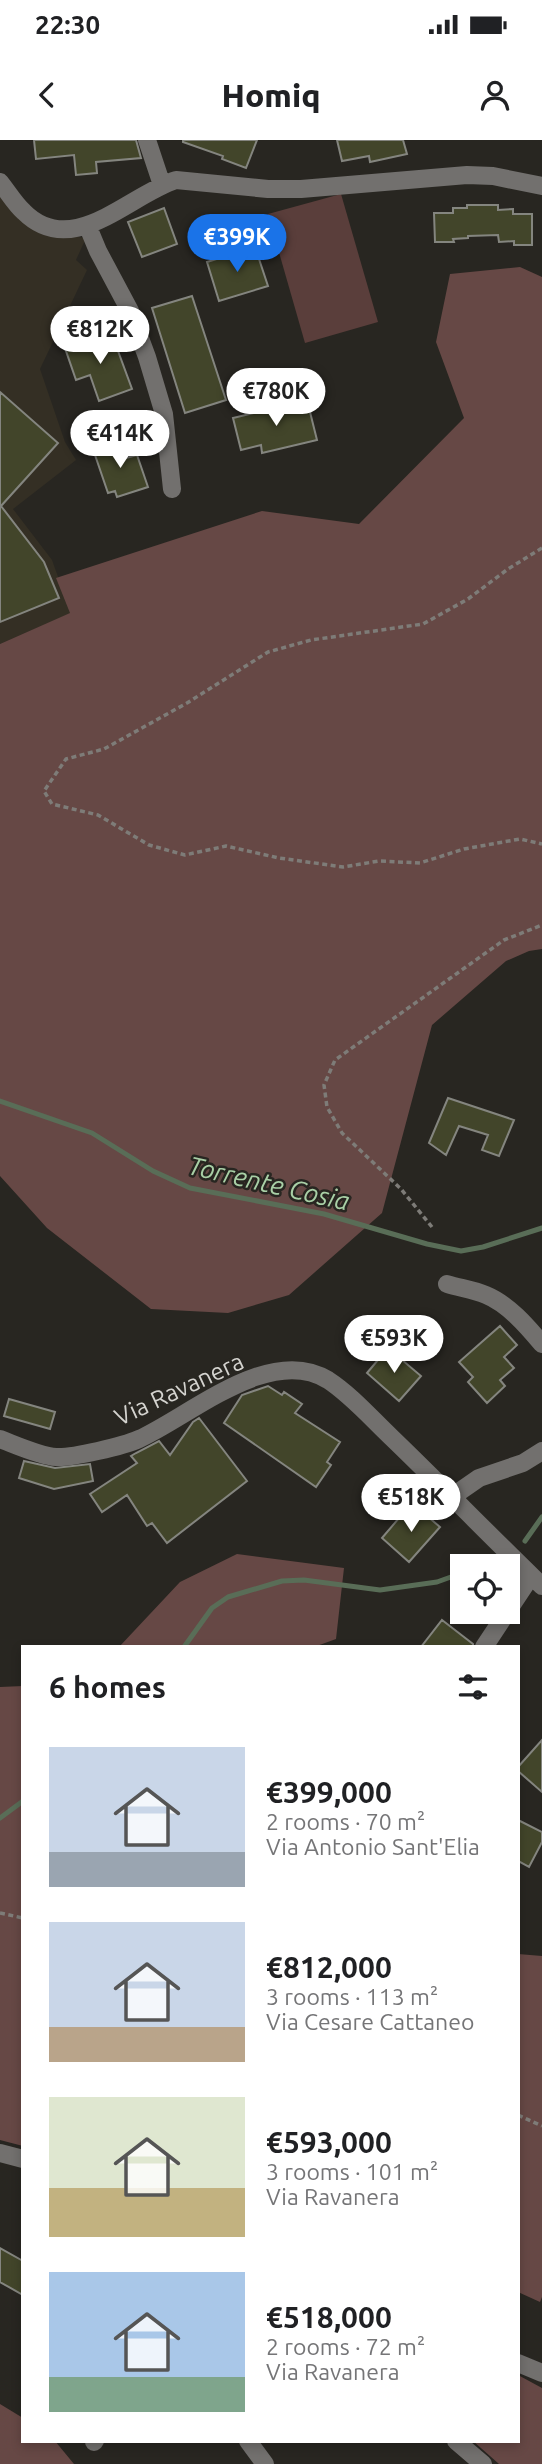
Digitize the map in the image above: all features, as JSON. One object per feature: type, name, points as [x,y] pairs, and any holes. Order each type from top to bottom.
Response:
[{"type":"street","points":[[147,140],[162,185]]},
{"type":"street","points":[[0,183],[24,213],[36,221],[55,228],[73,230],[88,227],[162,185],[176,180],[268,189],[301,189],[467,175],[493,176],[542,186]]},
{"type":"street","points":[[88,227],[130,310],[147,357],[164,414],[172,489]]},
{"type":"street","points":[[447,1284],[487,1295],[514,1314],[542,1344]]},
{"type":"street","name":"Via Ravanera","points":[[0,1440],[56,1457],[88,1452],[137,1440],[243,1382],[285,1369],[307,1372],[327,1380],[361,1409],[453,1496],[486,1533],[530,1575]]},
{"type":"street","points":[[453,1496],[480,1478],[523,1463],[542,1451]]},
{"type":"street","points":[[485,1645],[530,1575]]},
{"type":"street","points":[[0,2153],[21,2158]]},
{"type":"street","points":[[520,2364],[542,2373]]},
{"type":"street","points":[[249,2443],[265,2464]]},
{"type":"street","points":[[458,2443],[482,2464]]},
{"type":"path","points":[[542,548],[508,569],[468,600],[423,624],[311,640],[268,652],[187,703],[104,748],[66,759],[44,791],[52,804],[98,815],[149,845],[185,855],[226,846],[279,858],[343,867],[379,860],[420,863],[464,849],[520,839],[542,844]]},
{"type":"path","points":[[432,1227],[401,1189],[342,1133],[327,1107],[324,1085],[335,1060],[504,940],[542,925]]},
{"type":"path","points":[[0,1913],[21,1917]]},
{"type":"path","points":[[520,2117],[542,2127]]},
{"type":"shaded area","points":[[341,194],[378,322],[305,343],[268,214]]},
{"type":"shaded area","points":[[0,196],[43,233],[86,238],[76,260],[87,270],[40,369],[65,442],[76,460],[13,509],[52,560],[71,613],[0,644]]},
{"type":"shaded area","points":[[520,267],[542,277],[542,949],[529,951],[506,961],[432,1025],[382,1213],[289,1295],[228,1313],[151,1309],[47,1228],[0,1176],[0,644],[70,613],[56,578],[262,511],[359,524],[464,418],[436,342],[450,274]]},
{"type":"shaded area","points":[[237,1554],[344,1568],[336,1639],[320,1645],[121,1645],[180,1582]]},
{"type":"shaded area","points":[[21,1686],[21,2145],[0,2140],[0,1687]]},
{"type":"shaded area","points":[[520,1954],[542,1956],[540,2302],[520,2293]]},
{"type":"shaded area","points":[[520,2376],[542,2388],[542,2464],[499,2464],[475,2443],[520,2443]]},
{"type":"shaded area","points":[[0,2404],[21,2417],[21,2443],[57,2443],[74,2464],[0,2464]]},
{"type":"building","points":[[34,140],[136,140],[141,158],[96,162],[97,173],[76,175],[74,155],[36,159]]},
{"type":"building","points":[[183,140],[257,140],[246,168]]},
{"type":"building","points":[[337,140],[403,140],[407,154],[370,162],[369,156],[342,161]]},
{"type":"building","points":[[467,205],[498,205],[498,210],[513,209],[513,214],[532,214],[532,245],[514,245],[514,241],[499,242],[498,235],[468,236],[453,239],[454,242],[435,242],[434,213],[453,213],[453,208],[467,208]]},
{"type":"building","points":[[164,208],[177,244],[142,257],[128,222]]},
{"type":"building","points":[[255,247],[268,286],[219,301],[207,262]]},
{"type":"building","points":[[192,296],[226,400],[185,413],[152,308]]},
{"type":"building","points":[[111,332],[132,389],[99,401],[90,375],[76,380],[65,348]]},
{"type":"building","points":[[0,392],[58,443],[1,506],[44,562],[59,598],[0,622]]},
{"type":"building","points":[[307,400],[317,440],[262,453],[261,445],[241,450],[233,418]]},
{"type":"building","points":[[120,440],[126,458],[137,455],[148,487],[117,497],[115,491],[108,493],[95,455],[105,452],[103,445]]},
{"type":"building","points":[[448,1098],[514,1120],[499,1156],[482,1150],[488,1135],[459,1126],[446,1155],[429,1143]]},
{"type":"building","points":[[500,1326],[517,1345],[504,1357],[514,1368],[500,1380],[505,1386],[487,1403],[468,1382],[473,1377],[459,1362]]},
{"type":"building","points":[[388,1348],[421,1376],[399,1401],[367,1373]]},
{"type":"building","points":[[268,1386],[282,1395],[284,1392],[302,1404],[295,1413],[340,1442],[327,1462],[331,1465],[316,1487],[224,1423],[242,1395]]},
{"type":"building","points":[[9,1399],[55,1412],[50,1429],[4,1416]]},
{"type":"building","points":[[199,1418],[247,1481],[167,1543],[152,1523],[147,1526],[127,1495],[102,1512],[90,1494],[137,1463],[131,1456],[159,1441],[170,1455],[193,1422]]},
{"type":"building","points":[[24,1461],[55,1468],[90,1464],[93,1481],[54,1489],[19,1478]]},
{"type":"building","points":[[420,1510],[440,1527],[409,1562],[382,1538],[405,1511],[413,1518]]},
{"type":"building","points":[[442,1620],[473,1644],[473,1645],[423,1645]]},
{"type":"building","points":[[542,1740],[542,1792],[520,1773],[520,1765]]},
{"type":"building","points":[[520,1821],[542,1832],[542,1842],[529,1867],[520,1862]]},
{"type":"building","points":[[0,2248],[21,2260],[21,2294],[0,2282]]},
{"type":"waterway","name":"Torrente Cosia","points":[[0,1101],[92,1133],[153,1171],[190,1188],[324,1214],[427,1244],[461,1251],[483,1247],[542,1228]]},
{"type":"waterway","points":[[525,1541],[542,1517]]},
{"type":"waterway","points":[[185,1645],[212,1608],[228,1597],[282,1581],[304,1580],[380,1590],[437,1582],[450,1577]]},
{"type":"waterway","points":[[0,1818],[21,1802]]}]
